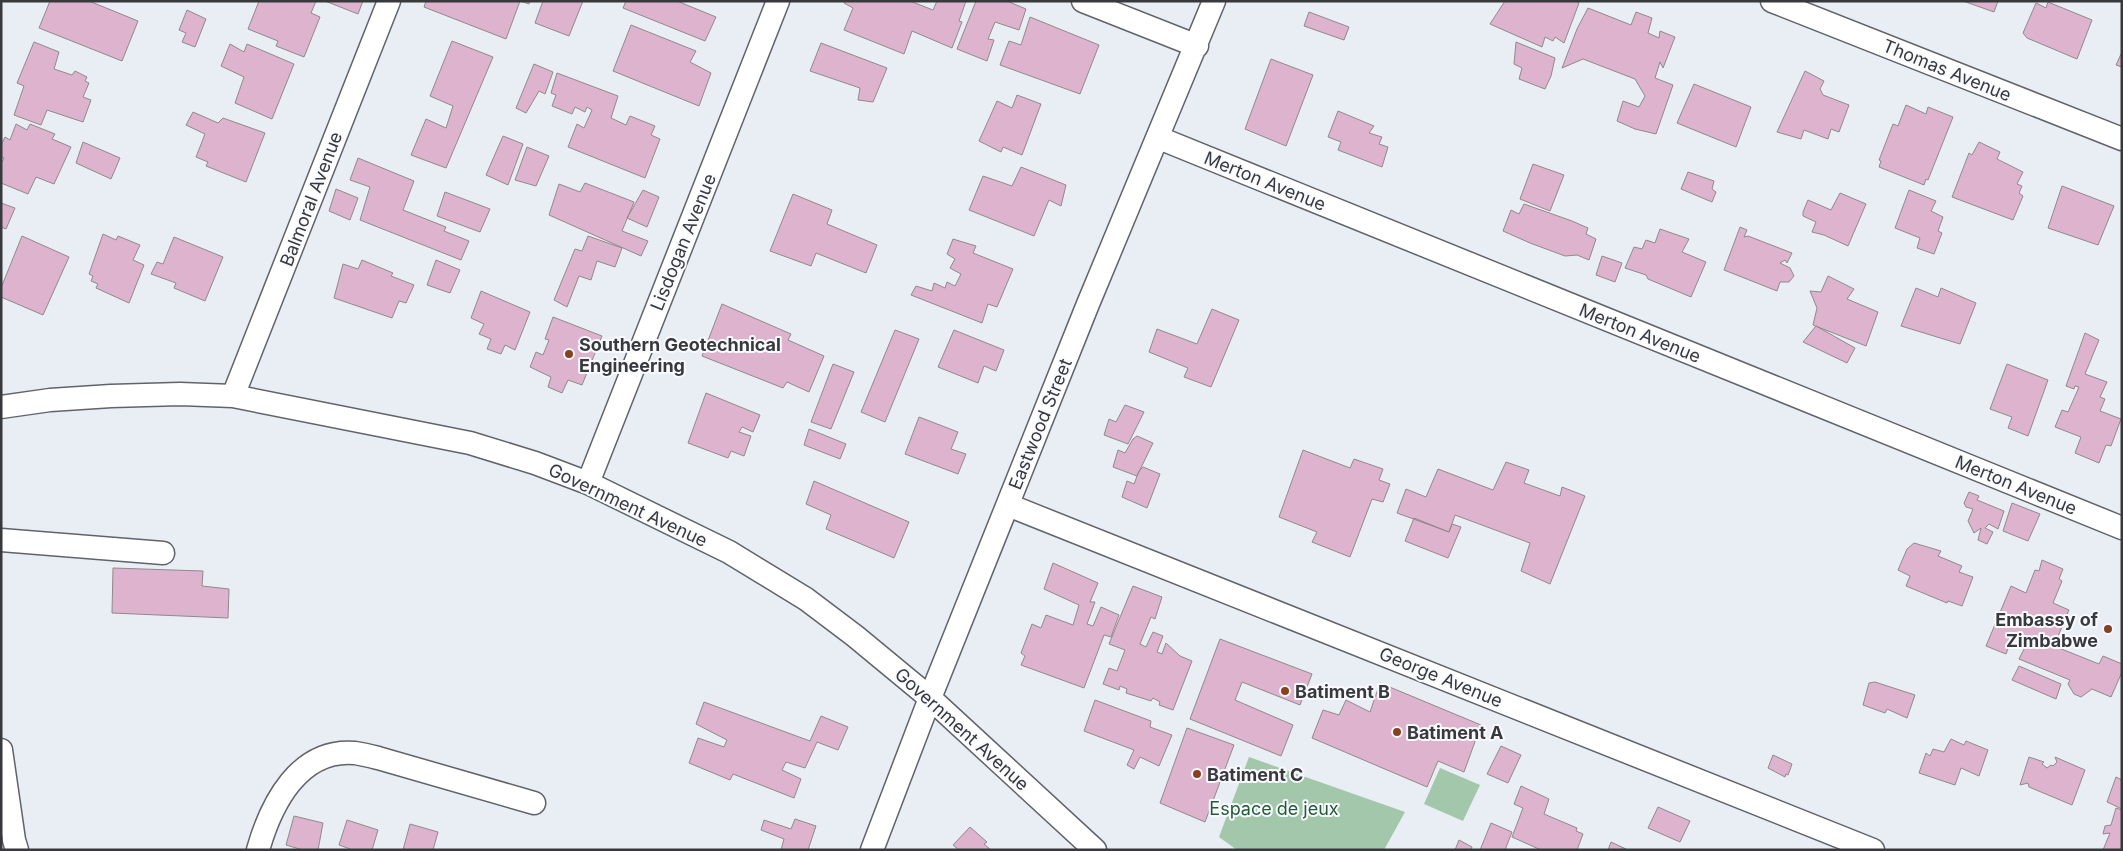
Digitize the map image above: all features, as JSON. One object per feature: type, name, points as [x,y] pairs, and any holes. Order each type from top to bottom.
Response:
[{"type":"street","name":"Balmoral Avenue","points":[[233,396],[389,1]]},
{"type":"street","name":"Lisdogan Avenue","points":[[588,483],[778,1]]},
{"type":"street","points":[[1083,1],[1197,46]]},
{"type":"street","name":"Eastwood Street","points":[[872,850],[930,698],[1088,304],[1159,138],[1214,1]]},
{"type":"street","name":"Thomas Avenue","points":[[1772,1],[2122,139]]},
{"type":"street","name":"Merton Avenue","points":[[1159,138],[2122,528]]},
{"type":"street","name":"Government Avenue","points":[[1,407],[50,400],[111,396],[180,394],[233,396],[470,443],[535,463],[588,483],[730,552],[806,599],[855,636],[930,698],[1094,850]]},
{"type":"street","name":"George Avenue","points":[[1008,505],[1874,850]]},
{"type":"street","points":[[1,540],[163,554]]},
{"type":"street","points":[[1,750],[17,850]]},
{"type":"street","points":[[258,850],[273,809],[297,774],[310,764],[340,753],[356,753],[378,758],[534,803]]},
{"type":"green space","name":"Espace de jeux","points":[[1249,757],[1405,812],[1384,850],[1237,850],[1219,837]]},
{"type":"green space","points":[[1440,768],[1480,785],[1463,821],[1424,804]]},
{"type":"building","points":[[50,1],[89,1],[138,21],[122,61],[39,28]]},
{"type":"building","points":[[259,1],[316,1],[311,13],[320,17],[304,57],[276,46],[278,41],[248,29]]},
{"type":"building","points":[[325,1],[363,1],[358,14]]},
{"type":"building","points":[[426,1],[520,1],[506,39],[424,7]]},
{"type":"building","points":[[543,1],[583,1],[569,36],[535,23]]},
{"type":"building","points":[[626,1],[677,1],[716,17],[705,41],[623,8]]},
{"type":"building","points":[[845,1],[910,1],[933,10],[937,1],[966,1],[959,21],[962,22],[952,48],[912,31],[904,54],[844,30],[853,8],[844,3]]},
{"type":"building","points":[[976,1],[1007,1],[1026,9],[1019,30],[995,22],[988,39],[994,40],[987,61],[957,49]]},
{"type":"building","points":[[1505,1],[1575,1],[1579,3],[1564,43],[1555,37],[1553,41],[1545,37],[1542,47],[1490,24]]},
{"type":"building","points":[[1963,1],[1998,1],[1994,12]]},
{"type":"building","points":[[2048,2],[2092,20],[2077,59],[2027,38],[2023,33],[2036,3],[2046,8]]},
{"type":"building","points":[[1588,8],[1631,25],[1636,12],[1652,18],[1648,33],[1659,38],[1660,31],[1675,37],[1663,68],[1660,62],[1655,78],[1673,85],[1656,134],[1635,129],[1617,121],[1623,101],[1639,107],[1645,96],[1635,79],[1583,59],[1562,68],[1577,29]]},
{"type":"building","points":[[187,10],[206,19],[195,47],[182,42],[186,33],[179,30]]},
{"type":"building","points":[[1309,12],[1349,27],[1344,40],[1304,26]]},
{"type":"building","points":[[1030,17],[1099,45],[1080,94],[1000,65],[1009,41],[1021,45]]},
{"type":"building","points":[[631,25],[696,51],[690,62],[711,73],[699,106],[613,71]]},
{"type":"building","points":[[452,41],[493,57],[446,168],[411,155],[426,119],[446,128],[453,106],[430,96]]},
{"type":"building","points":[[34,42],[59,52],[54,69],[72,75],[75,71],[87,77],[85,81],[89,83],[83,97],[91,100],[83,122],[47,110],[41,125],[14,115],[24,86],[17,83]]},
{"type":"building","points":[[1516,42],[1555,58],[1551,76],[1545,89],[1519,79],[1522,68],[1514,64]]},
{"type":"building","points":[[821,43],[887,68],[873,102],[858,100],[860,88],[810,71]]},
{"type":"building","points":[[230,44],[244,52],[247,44],[294,64],[272,119],[235,103],[244,77],[221,66]]},
{"type":"building","points":[[2122,52],[2122,67],[2116,65]]},
{"type":"building","points":[[1271,59],[1313,75],[1286,146],[1245,129]]},
{"type":"building","points":[[534,64],[553,72],[545,94],[539,91],[526,113],[516,108]]},
{"type":"building","points":[[1805,71],[1824,81],[1820,89],[1823,95],[1849,105],[1839,132],[1831,129],[1828,139],[1804,130],[1801,139],[1777,132]]},
{"type":"building","points":[[557,73],[618,96],[611,118],[626,125],[630,116],[655,126],[651,135],[660,139],[645,178],[568,147],[577,124],[584,128],[592,110],[587,107],[585,112],[575,107],[572,114],[552,106],[556,95],[551,93]]},
{"type":"building","points":[[1694,84],[1751,107],[1736,147],[1677,123]]},
{"type":"building","points":[[1017,95],[1041,104],[1022,155],[1003,147],[1001,152],[979,141],[997,101],[1012,108]]},
{"type":"building","points":[[1906,105],[1926,114],[1928,107],[1953,117],[1928,180],[1926,179],[1924,185],[1879,167],[1881,161],[1879,160],[1893,124],[1898,126]]},
{"type":"building","points":[[1338,111],[1374,126],[1369,133],[1382,137],[1379,144],[1388,147],[1382,167],[1338,150],[1341,142],[1328,137]]},
{"type":"building","points":[[193,112],[218,123],[223,118],[265,133],[246,182],[206,166],[208,162],[196,157],[205,134],[186,125]]},
{"type":"building","points":[[16,124],[27,130],[30,124],[55,134],[52,139],[71,147],[54,184],[36,177],[28,194],[1,183],[1,164],[4,158],[1,157],[1,145],[5,137],[10,140]]},
{"type":"building","points":[[503,136],[523,144],[508,185],[486,175]]},
{"type":"building","points":[[83,142],[120,158],[111,179],[76,163]]},
{"type":"building","points":[[1979,142],[2000,152],[1997,159],[2023,172],[2017,184],[2022,186],[2019,193],[2023,196],[2013,220],[1952,197],[1969,153],[1972,155]]},
{"type":"building","points":[[527,147],[549,156],[536,186],[515,180]]},
{"type":"building","points":[[358,158],[414,181],[403,210],[446,227],[444,231],[469,241],[461,260],[360,220],[370,187],[350,180]]},
{"type":"building","points":[[1533,164],[1564,175],[1550,211],[1520,199]]},
{"type":"building","points":[[1021,167],[1066,185],[1061,206],[1049,200],[1034,236],[969,210],[983,176],[1012,186]]},
{"type":"building","points":[[1688,172],[1714,181],[1712,189],[1716,192],[1712,202],[1681,189]]},
{"type":"building","points":[[585,183],[634,202],[622,231],[648,241],[641,256],[549,215],[559,184],[580,192]]},
{"type":"building","points":[[2062,186],[2114,206],[2098,245],[2048,228]]},
{"type":"building","points":[[336,189],[358,198],[350,220],[329,211]]},
{"type":"building","points":[[643,190],[659,197],[647,227],[627,218]]},
{"type":"building","points":[[1909,190],[1936,201],[1931,211],[1943,217],[1938,231],[1942,233],[1934,254],[1917,248],[1920,238],[1895,228]]},
{"type":"building","points":[[445,192],[490,209],[480,232],[437,216]]},
{"type":"building","points":[[1840,193],[1866,204],[1848,246],[1824,235],[1812,232],[1816,222],[1803,216],[1808,200],[1831,210]]},
{"type":"building","points":[[793,194],[832,210],[827,224],[877,245],[866,273],[816,253],[811,266],[770,251]]},
{"type":"building","points":[[1,203],[15,208],[6,229],[1,227]]},
{"type":"building","points":[[1524,204],[1588,228],[1586,234],[1596,239],[1589,260],[1577,255],[1565,256],[1503,231],[1511,210],[1519,214]]},
{"type":"building","points":[[1740,227],[1747,230],[1744,237],[1748,236],[1792,253],[1787,263],[1785,260],[1780,263],[1790,268],[1794,276],[1789,282],[1780,282],[1777,291],[1724,270]]},
{"type":"building","points":[[1660,229],[1689,239],[1682,252],[1706,262],[1691,297],[1648,279],[1646,275],[1625,268],[1634,247],[1642,249],[1646,240],[1655,243]]},
{"type":"building","points":[[103,234],[116,240],[118,236],[140,245],[133,260],[144,265],[129,303],[96,288],[98,284],[91,281],[93,276],[89,274]]},
{"type":"building","points":[[22,236],[69,257],[43,315],[1,297],[1,288]]},
{"type":"building","points":[[588,236],[622,248],[615,267],[597,261],[591,280],[579,276],[567,307],[554,300],[575,249],[582,251]]},
{"type":"building","points":[[174,237],[223,257],[205,301],[174,288],[176,283],[151,274],[157,262],[163,264]]},
{"type":"building","points":[[953,239],[976,246],[973,253],[1013,269],[997,307],[988,304],[982,323],[911,295],[916,286],[932,291],[934,283],[945,288],[947,282],[955,286],[961,274],[950,268],[955,259],[947,254]]},
{"type":"building","points":[[1602,256],[1622,263],[1615,282],[1596,275]]},
{"type":"building","points":[[362,260],[393,273],[391,276],[414,285],[406,303],[399,301],[392,318],[334,298],[343,264],[358,269]]},
{"type":"building","points":[[436,260],[460,270],[450,293],[427,285]]},
{"type":"building","points":[[1828,276],[1854,289],[1847,299],[1878,312],[1866,346],[1813,325],[1817,308],[1810,291],[1821,292]]},
{"type":"building","points":[[1916,288],[1938,297],[1941,288],[1976,303],[1960,344],[1901,326]]},
{"type":"building","points":[[481,291],[530,312],[515,350],[505,345],[501,354],[487,349],[491,339],[479,334],[484,324],[471,318]]},
{"type":"building","points":[[722,304],[791,334],[788,340],[824,356],[809,392],[787,382],[783,388],[702,356]]},
{"type":"building","points":[[1212,309],[1239,320],[1211,387],[1184,377],[1188,368],[1149,352],[1157,329],[1197,344]]},
{"type":"building","name":"Southern Geotechnical Engineering","points":[[553,317],[602,336],[582,385],[568,380],[562,393],[548,387],[551,377],[530,367],[536,352],[543,355],[549,340],[545,339]]},
{"type":"building","points":[[1816,326],[1855,348],[1847,363],[1803,342]]},
{"type":"building","points":[[895,330],[919,339],[885,422],[861,412]]},
{"type":"building","points":[[954,330],[1004,350],[996,371],[984,366],[978,383],[938,367]]},
{"type":"building","points":[[2085,333],[2099,340],[2085,374],[2107,382],[2100,397],[2105,399],[2100,411],[2121,419],[2111,446],[2106,445],[2099,463],[2075,453],[2081,437],[2055,427],[2062,410],[2068,412],[2079,387],[2075,386],[2074,389],[2066,386]]},
{"type":"building","points":[[833,364],[854,372],[831,429],[811,422]]},
{"type":"building","points":[[2007,364],[2048,380],[2028,436],[2008,428],[2012,417],[1990,409]]},
{"type":"building","points":[[706,393],[760,415],[753,432],[742,427],[739,432],[751,436],[744,456],[731,451],[728,458],[688,443]]},
{"type":"building","points":[[1125,405],[1144,412],[1128,444],[1104,435],[1109,419],[1116,422]]},
{"type":"building","points":[[919,417],[958,432],[951,449],[966,454],[958,474],[905,454]]},
{"type":"building","points":[[809,429],[846,444],[840,459],[804,445]]},
{"type":"building","points":[[1137,436],[1153,443],[1137,476],[1113,467],[1118,450],[1125,453],[1133,439]]},
{"type":"building","points":[[1303,450],[1350,468],[1354,459],[1383,469],[1379,480],[1390,484],[1383,502],[1372,499],[1350,557],[1312,542],[1317,532],[1279,517]]},
{"type":"building","points":[[1506,462],[1529,470],[1524,483],[1560,496],[1562,487],[1585,496],[1550,584],[1521,571],[1530,543],[1455,515],[1449,532],[1397,513],[1406,489],[1426,497],[1438,469],[1493,490]]},
{"type":"building","points":[[1143,467],[1160,474],[1147,508],[1122,497],[1127,481],[1134,484],[1139,471]]},
{"type":"building","points":[[814,481],[909,522],[894,558],[826,529],[831,515],[806,504]]},
{"type":"building","points":[[1969,492],[1979,496],[1977,500],[2004,511],[1998,529],[1989,524],[1985,528],[1993,532],[1987,544],[1978,540],[1981,528],[1974,533],[1968,521],[1973,509],[1966,507],[1964,503]]},
{"type":"building","points":[[2012,503],[2040,514],[2028,541],[2003,531]]},
{"type":"building","points":[[1414,518],[1449,532],[1452,524],[1461,527],[1448,558],[1405,541]]},
{"type":"building","points":[[1914,543],[1941,551],[1938,556],[1962,566],[1959,572],[1973,577],[1962,606],[1948,601],[1947,603],[1906,586],[1910,576],[1898,570],[1907,549]]},
{"type":"building","points":[[2042,560],[2063,569],[2059,579],[2062,581],[2053,603],[2069,610],[2054,646],[2099,664],[2103,656],[2122,664],[2122,672],[2111,697],[2092,689],[2081,697],[2074,694],[2068,684],[2070,680],[2019,659],[2028,641],[2011,634],[2009,639],[2011,641],[2006,654],[1986,646],[2011,586],[2026,593],[2035,570],[2039,571]]},
{"type":"building","points":[[1053,563],[1098,583],[1090,602],[1095,602],[1087,624],[1093,626],[1101,607],[1119,615],[1111,637],[1104,635],[1084,688],[1021,665],[1025,656],[1021,653],[1032,624],[1041,628],[1046,615],[1073,625],[1079,605],[1044,589]]},
{"type":"building","points":[[113,568],[203,571],[202,586],[229,589],[228,618],[112,613]]},
{"type":"building","points":[[1133,586],[1162,597],[1155,619],[1151,617],[1140,644],[1146,647],[1153,632],[1163,636],[1157,652],[1162,654],[1166,643],[1180,656],[1192,661],[1173,710],[1159,705],[1160,702],[1153,698],[1151,701],[1126,693],[1127,689],[1120,686],[1119,690],[1103,684],[1109,668],[1117,671],[1125,650],[1109,644]]},
{"type":"building","name":"Batiment B","points":[[1220,639],[1312,674],[1300,705],[1242,682],[1235,700],[1293,725],[1281,756],[1190,719]]},
{"type":"building","points":[[2019,666],[2061,684],[2056,699],[2012,680]]},
{"type":"building","points":[[1875,682],[1915,695],[1907,718],[1887,709],[1885,713],[1863,705],[1869,683]]},
{"type":"building","name":"Batiment A","points":[[1380,683],[1481,725],[1464,772],[1438,761],[1427,787],[1312,738],[1323,710],[1339,715],[1346,700],[1370,712]]},
{"type":"building","points":[[1095,700],[1151,721],[1150,727],[1172,735],[1159,766],[1140,757],[1134,769],[1127,765],[1134,750],[1084,731]]},
{"type":"building","points":[[704,702],[810,741],[821,716],[848,727],[838,750],[817,742],[805,768],[786,762],[782,770],[801,779],[794,798],[733,774],[730,780],[689,763],[698,738],[724,747],[727,740],[696,724]]},
{"type":"building","name":"Batiment C","points":[[1187,728],[1234,745],[1205,822],[1160,803]]},
{"type":"building","points":[[1951,739],[1964,745],[1966,741],[1988,750],[1979,776],[1961,768],[1955,785],[1919,773],[1926,753],[1930,756],[1933,749],[1944,752]]},
{"type":"building","points":[[1501,746],[1521,755],[1508,783],[1487,774]]},
{"type":"building","points":[[1773,755],[1792,764],[1788,775],[1786,774],[1785,777],[1768,768]]},
{"type":"building","points":[[2029,757],[2044,762],[2042,764],[2047,768],[2057,762],[2055,757],[2085,770],[2072,805],[2029,787],[2028,783],[2020,785]]},
{"type":"building","points":[[2116,777],[2122,780],[2122,809],[2107,802]]},
{"type":"building","points":[[1521,786],[1549,799],[1544,814],[1577,828],[1576,831],[1583,834],[1577,850],[1541,850],[1512,837],[1523,808],[1514,804]]},
{"type":"building","points":[[1658,807],[1690,821],[1680,842],[1648,828]]},
{"type":"building","points":[[2116,808],[2122,810],[2122,850],[2103,850],[2110,833],[2103,834],[2105,826],[2111,825]]},
{"type":"building","points":[[294,816],[323,823],[318,850],[303,850],[286,845]]},
{"type":"building","points":[[795,819],[816,826],[808,850],[781,850],[784,839],[761,830],[764,820],[791,829]]},
{"type":"building","points":[[347,820],[378,830],[372,850],[353,850],[339,845]]},
{"type":"building","points":[[1491,823],[1512,832],[1505,850],[1480,850]]},
{"type":"building","points":[[410,824],[438,832],[433,850],[403,850]]},
{"type":"building","points":[[970,827],[987,842],[984,844],[991,850],[959,850],[953,845]]},
{"type":"building","points":[[1459,840],[1472,847],[1471,850],[1455,850]]},
{"type":"building","points":[[1611,842],[1626,849],[1608,850]]},
{"type":"place","name":"Southern Geotechnical Engineering","points":[[569,354]]},
{"type":"place","name":"Embassy of Zimbabwe","points":[[2108,629]]},
{"type":"place","name":"Batiment B","points":[[1285,691]]},
{"type":"place","name":"Batiment A","points":[[1397,732]]},
{"type":"place","name":"Batiment C","points":[[1197,774]]}]
